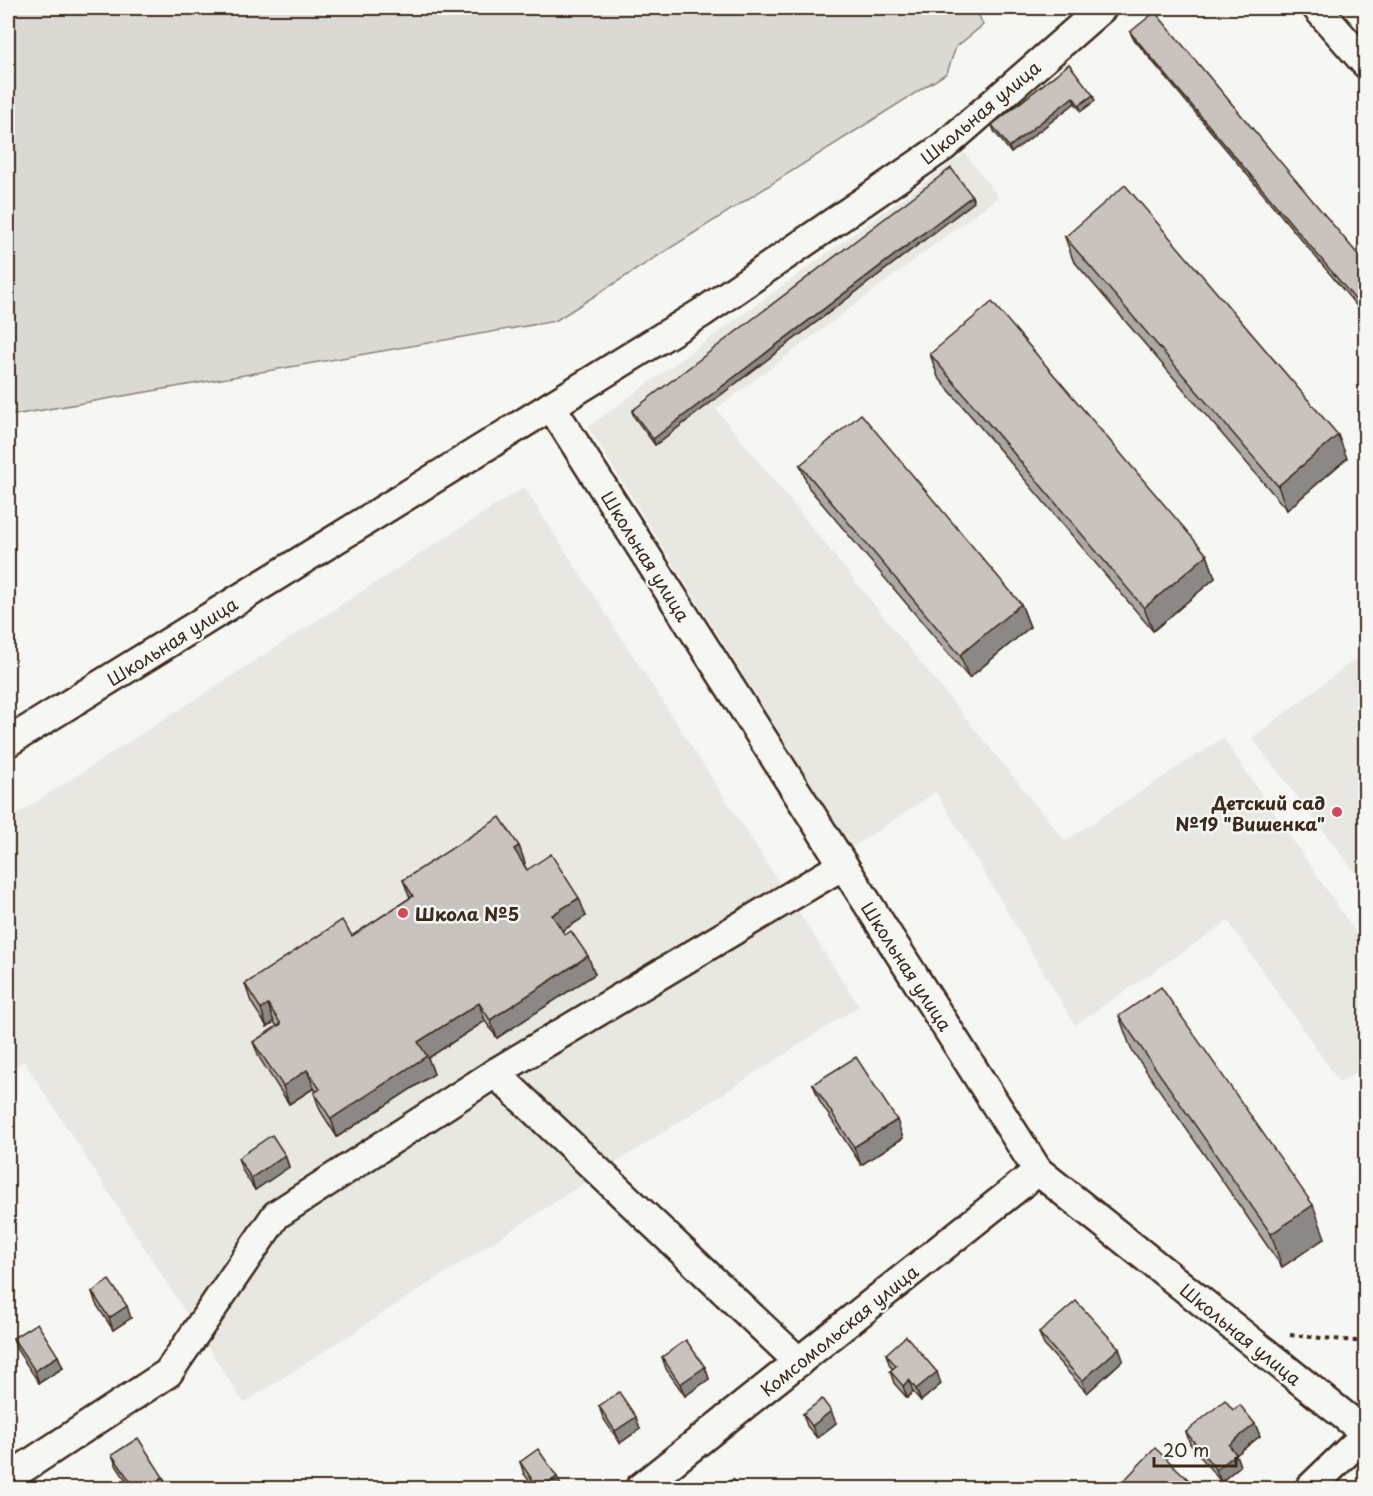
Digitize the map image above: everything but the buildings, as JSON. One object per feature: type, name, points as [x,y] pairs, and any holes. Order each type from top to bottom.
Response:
[{"type":"street","name":"Школьная улица","points":[[8,742],[703,312],[943,147],[1102,8]]},
{"type":"street","points":[[1317,8],[1365,64]]},
{"type":"street","name":"Школьная улица","points":[[551,406],[1038,1171],[1365,1433]]},
{"type":"street","points":[[8,1478],[168,1373],[276,1215],[495,1073],[843,865]]},
{"type":"street","points":[[495,1073],[799,1362]]},
{"type":"street","name":"Комсомольская улица","points":[[640,1488],[1038,1171]]},
{"type":"street","points":[[1310,1488],[1365,1433]]},
{"type":"path","points":[[1284,1335],[1365,1342]]},
{"type":"shaded area","points":[[8,8],[976,8],[983,25],[956,47],[947,73],[555,321],[8,416]]},
{"type":"shaded area","points":[[965,153],[998,197],[716,409],[1065,841],[1223,738],[1365,946],[1365,1066],[1340,1083],[1228,921],[1075,1025],[936,792],[851,848],[588,427]]},
{"type":"shaded area","name":"Школа №5","points":[[524,487],[859,1006],[244,1403],[24,1061],[8,1070],[8,820]]},
{"type":"shaded area","name":"Детский сад №19 \"Вишенка\"","points":[[1365,652],[1365,885],[1252,738]]},
{"type":"place","name":"Детский сад №19 \"Вишенка\"","points":[[1337,812]]},
{"type":"place","name":"Школа №5","points":[[403,913]]}]
